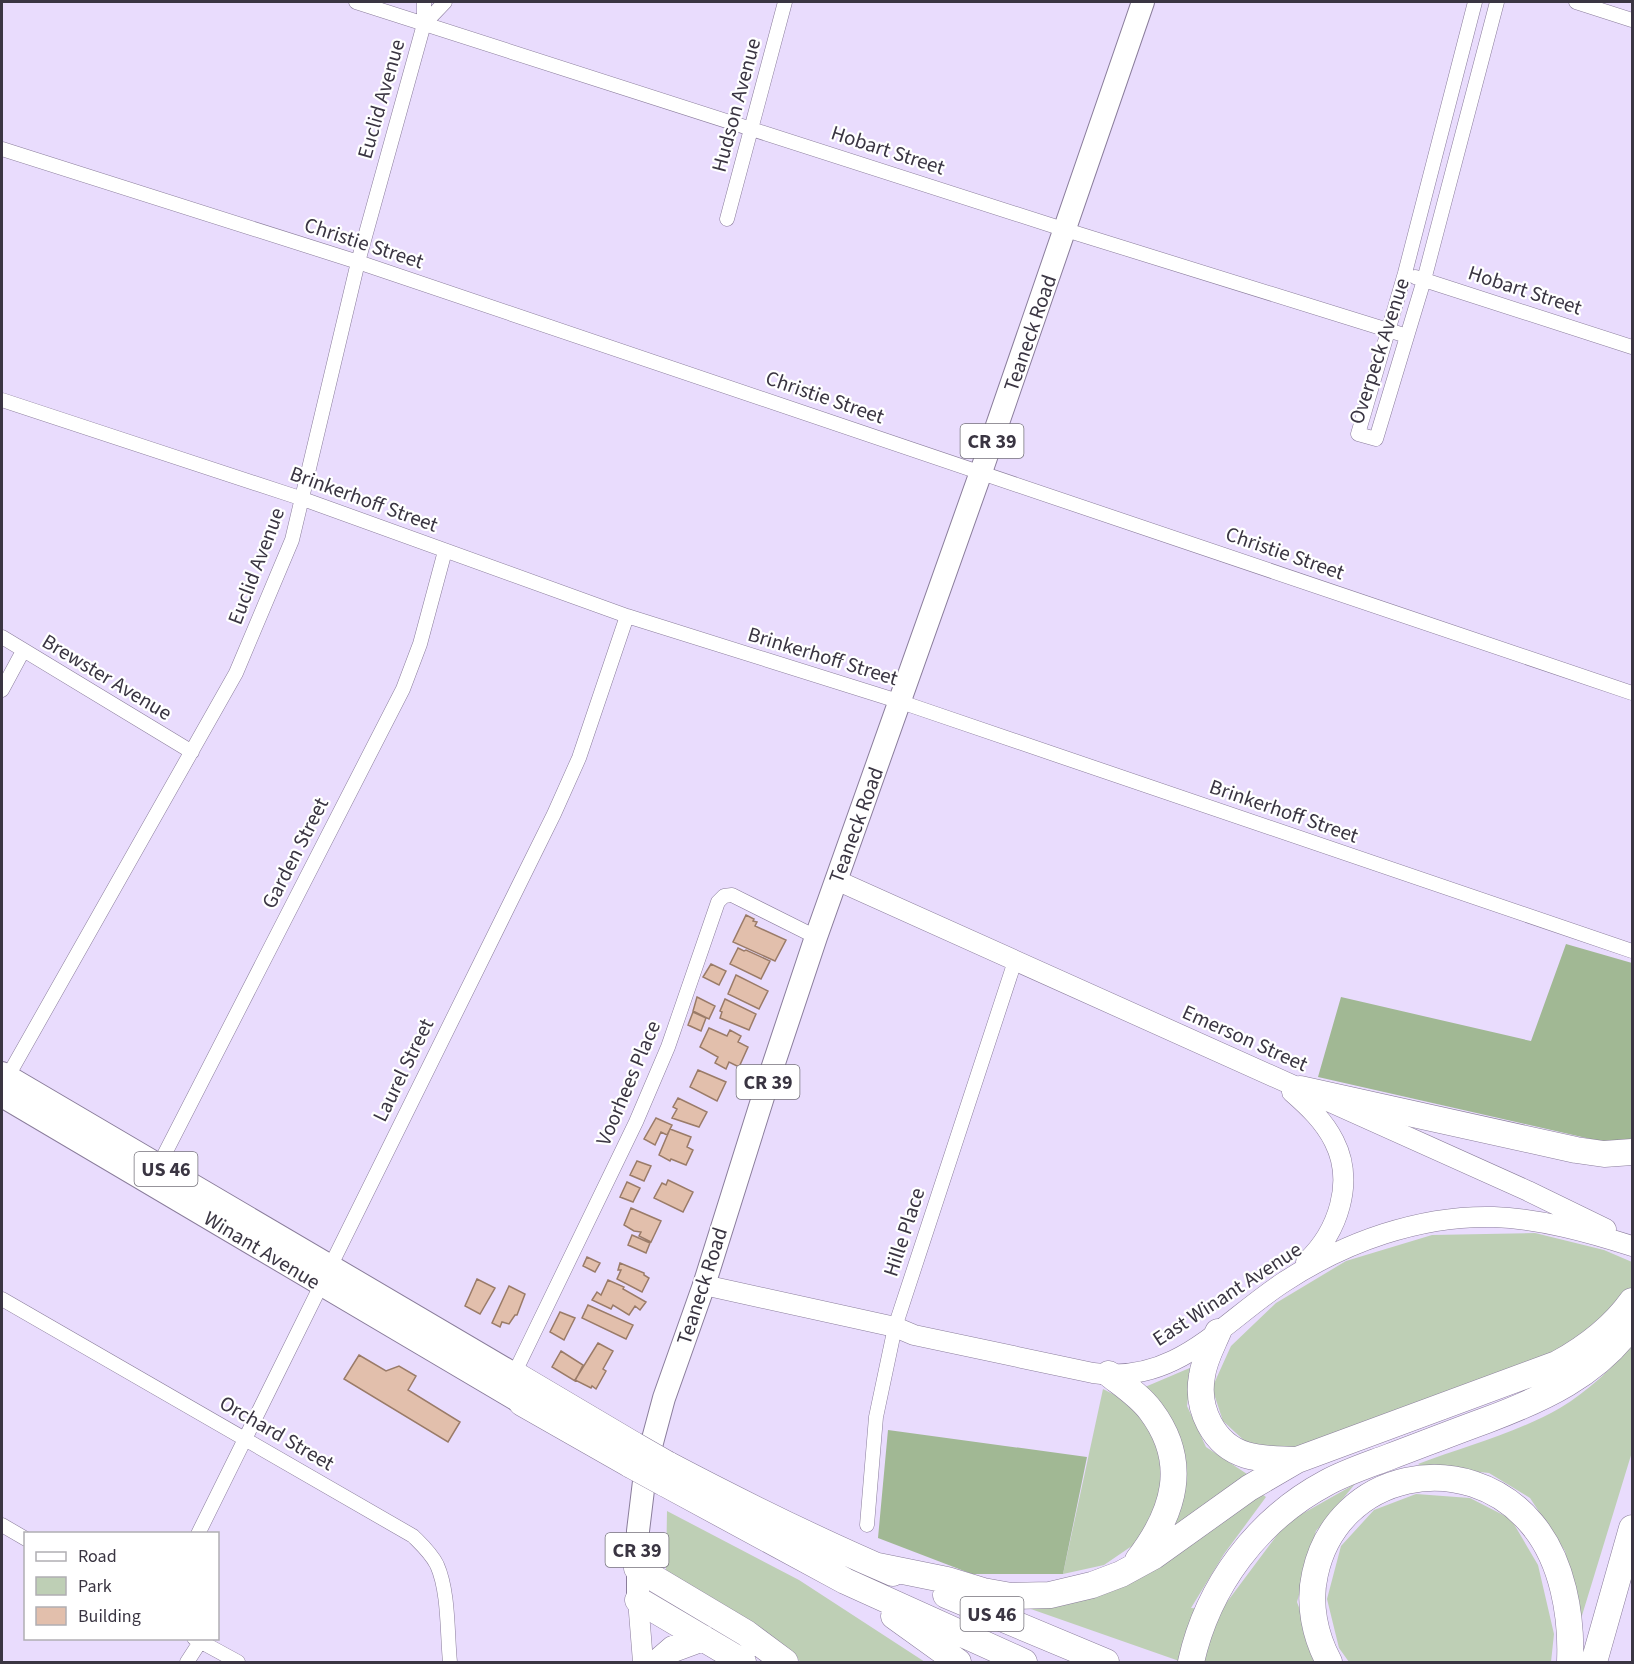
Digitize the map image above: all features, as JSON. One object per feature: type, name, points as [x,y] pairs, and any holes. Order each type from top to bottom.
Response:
[{"type":"highway","points":[[1300,1089],[1576,1150],[1604,1154],[1632,1152]]},
{"type":"highway","points":[[878,1566],[947,1580],[999,1595],[1021,1597],[1071,1591],[1102,1582],[1130,1569],[1174,1542],[1249,1488],[1297,1460],[1557,1364],[1588,1346],[1603,1334],[1632,1301]]},
{"type":"highway","points":[[1191,1662],[1205,1619],[1228,1574],[1258,1534],[1284,1511],[1312,1491],[1348,1473],[1551,1394],[1585,1373],[1632,1325]]},
{"type":"highway","points":[[1218,1332],[1202,1376],[1201,1401],[1208,1423],[1225,1444],[1245,1455],[1264,1459],[1297,1460]]},
{"type":"highway","name":"US 46","points":[[514,1374],[632,1455]]},
{"type":"highway","points":[[1109,1374],[1150,1409],[1164,1433],[1172,1459],[1173,1486],[1167,1512],[1151,1542],[1130,1569]]},
{"type":"highway","name":"US 46","points":[[522,1403],[632,1455],[845,1581],[1024,1662]]},
{"type":"highway","name":"US 46","points":[[666,1474],[744,1504],[878,1566],[1106,1662]]},
{"type":"highway","points":[[1329,1662],[1317,1632],[1312,1595],[1316,1567],[1331,1533],[1357,1504],[1381,1490],[1408,1480],[1435,1477],[1464,1480],[1492,1490],[1516,1506],[1534,1526],[1550,1551],[1560,1581],[1569,1625],[1570,1662]]},
{"type":"highway","points":[[1594,1662],[1632,1528]]},
{"type":"highway","points":[[637,1568],[746,1634],[785,1662]]},
{"type":"highway","points":[[845,1581],[958,1662]]},
{"type":"highway","points":[[638,1600],[743,1662]]},
{"type":"highway","points":[[658,1662],[673,1649],[703,1638]]},
{"type":"main road","name":"Teaneck Road","points":[[643,1662],[638,1600],[638,1531],[646,1465],[664,1398],[704,1285],[816,938],[1066,230],[1143,2]]},
{"type":"main road","name":"Emerson Street","points":[[836,880],[1528,1191],[1632,1244]]},
{"type":"main road","points":[[1270,1076],[1300,1098],[1324,1125],[1339,1151],[1343,1182],[1338,1212],[1327,1238],[1313,1256],[1276,1287]]},
{"type":"main road","name":"Winant Avenue","points":[[4,1082],[159,1165],[522,1403]]},
{"type":"main road","name":"Winant Avenue","points":[[4,1082],[325,1275],[514,1374]]},
{"type":"main road","name":"East Winant Avenue","points":[[704,1285],[895,1327],[914,1335],[1093,1373],[1135,1373],[1166,1365],[1189,1353],[1276,1287],[1307,1268],[1352,1246],[1408,1227],[1476,1217],[1528,1221],[1632,1244]]},
{"type":"street","name":"Hobart Street","points":[[356,2],[1066,230],[1407,336]]},
{"type":"street","name":"Euclid Avenue","points":[[4,1082],[236,673],[292,540],[358,262],[424,24],[424,2]]},
{"type":"street","name":"Euclid Avenue","points":[[424,24],[445,2]]},
{"type":"street","name":"Hudson Avenue","points":[[727,219],[785,2]]},
{"type":"street","name":"Overpeck Avenue","points":[[1475,2],[1405,273],[1358,434],[1377,439],[1424,280],[1497,2]]},
{"type":"street","points":[[1576,2],[1632,20]]},
{"type":"street","points":[[1452,92],[1472,97]]},
{"type":"street","name":"Christie Street","points":[[2,148],[358,262],[1632,693]]},
{"type":"street","name":"Hobart Street","points":[[1405,273],[1632,347]]},
{"type":"street","name":"Brinkerhoff Street","points":[[2,400],[303,499],[627,616],[901,702],[1632,951]]},
{"type":"street","name":"Garden Street","points":[[159,1165],[403,688],[420,644],[445,551]]},
{"type":"street","name":"Laurel Street","points":[[198,1532],[570,781],[589,732],[627,616]]},
{"type":"street","name":"Brewster Avenue","points":[[2,637],[192,752]]},
{"type":"street","points":[[2,690],[23,651]]},
{"type":"street","name":"Voorhees Place","points":[[514,1374],[636,1122],[668,1047],[718,902],[724,896],[732,895],[816,938]]},
{"type":"street","name":"Hille Place","points":[[867,1525],[876,1418],[895,1327],[1015,961]]},
{"type":"street","name":"Orchard Street","points":[[2,1299],[413,1536],[426,1548],[436,1564],[442,1581],[450,1662]]},
{"type":"street","points":[[3,1529],[24,1538]]},
{"type":"street","points":[[187,1662],[197,1640],[238,1662]]},
{"type":"green space","points":[[1566,944],[1632,963],[1632,1138],[1617,1145],[1318,1077],[1341,997],[1531,1041]]},
{"type":"green space","points":[[1535,1233],[1604,1250],[1632,1262],[1632,1288],[1623,1301],[1567,1348],[1293,1448],[1250,1446],[1223,1421],[1212,1388],[1231,1346],[1276,1303],[1346,1261],[1432,1235]]},
{"type":"green space","points":[[1632,1344],[1632,1452],[1580,1622],[1565,1551],[1530,1498],[1489,1473],[1418,1464],[1509,1432],[1544,1417],[1599,1379]]},
{"type":"green space","points":[[1192,1367],[1187,1406],[1206,1447],[1247,1474],[1169,1537],[1183,1485],[1145,1387]]},
{"type":"green space","points":[[1103,1389],[1135,1405],[1160,1451],[1162,1493],[1145,1537],[1104,1565],[1063,1574]]},
{"type":"green space","points":[[888,1430],[1087,1457],[1063,1574],[972,1574],[878,1538]]},
{"type":"green space","points":[[1355,1484],[1316,1531],[1297,1602],[1319,1662],[1182,1662],[1028,1608],[1262,1494],[1266,1497],[1224,1554],[1191,1608],[1221,1610],[1286,1523]]},
{"type":"green space","points":[[1416,1494],[1470,1498],[1511,1519],[1538,1565],[1554,1634],[1551,1662],[1349,1662],[1339,1648],[1327,1599],[1341,1546],[1374,1510]]},
{"type":"green space","points":[[667,1511],[799,1580],[925,1662],[801,1662],[770,1635],[666,1571]]},
{"type":"building","points":[[746,915],[757,922],[755,926],[786,940],[775,961],[733,942]]},
{"type":"building","points":[[738,948],[770,961],[761,979],[730,964]]},
{"type":"building","points":[[711,964],[726,971],[719,985],[703,977]]},
{"type":"building","points":[[736,975],[768,991],[759,1009],[728,994]]},
{"type":"building","points":[[697,997],[715,1006],[709,1019],[693,1011]]},
{"type":"building","points":[[725,999],[756,1014],[749,1030],[720,1018]]},
{"type":"building","points":[[693,1012],[706,1018],[701,1031],[688,1025]]},
{"type":"building","points":[[709,1028],[727,1036],[730,1030],[741,1036],[738,1042],[748,1047],[739,1067],[729,1062],[726,1069],[715,1063],[718,1057],[700,1047]]},
{"type":"building","points":[[698,1070],[726,1082],[717,1101],[690,1087]]},
{"type":"building","points":[[678,1098],[707,1112],[699,1127],[672,1118],[677,1109],[673,1107]]},
{"type":"building","points":[[656,1118],[672,1125],[667,1135],[661,1132],[655,1145],[644,1139]]},
{"type":"building","points":[[670,1129],[691,1137],[687,1147],[693,1150],[686,1165],[671,1159],[670,1161],[659,1155]]},
{"type":"building","points":[[637,1161],[651,1166],[644,1181],[630,1175]]},
{"type":"building","points":[[668,1180],[693,1192],[683,1212],[654,1198],[662,1183],[666,1185]]},
{"type":"building","points":[[627,1182],[640,1188],[633,1202],[620,1197]]},
{"type":"building","points":[[631,1208],[661,1221],[651,1242],[639,1236],[641,1232],[624,1225]]},
{"type":"building","points":[[632,1235],[650,1243],[646,1253],[628,1245]]},
{"type":"building","points":[[587,1257],[600,1263],[595,1272],[583,1266]]},
{"type":"building","points":[[620,1263],[644,1273],[649,1278],[642,1292],[617,1279],[621,1270],[618,1270]]},
{"type":"building","points":[[477,1279],[495,1288],[480,1314],[465,1306]]},
{"type":"building","points":[[608,1280],[624,1287],[623,1289],[646,1302],[640,1310],[635,1306],[629,1315],[613,1305],[611,1309],[592,1300],[597,1292],[601,1295]]},
{"type":"building","points":[[509,1286],[525,1294],[517,1315],[509,1324],[502,1322],[500,1327],[492,1323]]},
{"type":"building","points":[[588,1305],[633,1325],[626,1339],[582,1318]]},
{"type":"building","points":[[560,1312],[575,1318],[564,1340],[550,1332]]},
{"type":"building","points":[[598,1343],[613,1351],[596,1389],[575,1380]]},
{"type":"building","points":[[561,1351],[583,1365],[575,1381],[552,1367]]},
{"type":"building","points":[[359,1355],[386,1371],[399,1366],[416,1376],[408,1390],[460,1422],[448,1442],[344,1379]]}]
